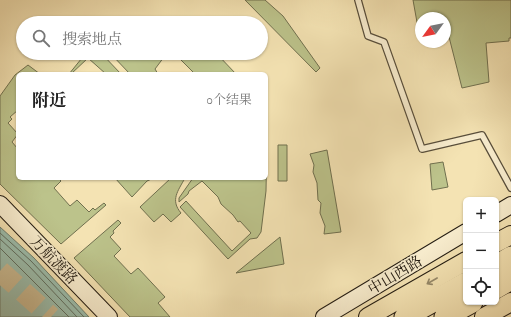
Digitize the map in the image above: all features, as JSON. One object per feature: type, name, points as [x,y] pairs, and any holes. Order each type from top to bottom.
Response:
[{"type":"highway","points":[[499,264],[511,257]]},
{"type":"highway","points":[[499,286],[511,279]]},
{"type":"highway","points":[[405,317],[463,285]]},
{"type":"highway","points":[[445,317],[467,305]]},
{"type":"main road","points":[[499,241],[511,235]]},
{"type":"main road","name":"中山西路","points":[[368,317],[463,263]]},
{"type":"main road","points":[[484,317],[511,302]]},
{"type":"street","name":"万航渡路","points":[[0,204],[109,317]]},
{"type":"street","points":[[499,212],[511,205]]},
{"type":"street","name":"中山西路","points":[[324,317],[464,233]]},
{"type":"lane","points":[[358,0],[368,36],[384,42],[422,149],[482,135],[511,188]]},
{"type":"green space","points":[[245,0],[265,0],[283,16],[320,68],[316,72],[268,23],[268,16],[261,16]]},
{"type":"green space","points":[[413,0],[511,0],[511,38],[509,38],[509,41],[486,43],[489,82],[462,88],[451,45],[451,12],[415,12]]},
{"type":"green space","points":[[80,60],[86,60],[73,72],[71,72]]},
{"type":"green space","points":[[90,60],[108,60],[119,72],[104,72]]},
{"type":"green space","points":[[117,60],[162,60],[155,69],[157,72],[128,72]]},
{"type":"green space","points":[[181,60],[223,60],[234,72],[193,72]]},
{"type":"green space","points":[[28,65],[37,72],[19,72]]},
{"type":"green space","points":[[16,74],[16,112],[10,117],[12,119],[8,123],[16,132],[16,137],[12,142],[16,147],[16,180],[60,180],[61,181],[54,188],[70,206],[77,200],[89,212],[93,208],[95,210],[104,203],[106,205],[61,244],[0,184],[0,96]]},
{"type":"green space","points":[[278,145],[287,145],[287,181],[278,181]]},
{"type":"green space","points":[[327,150],[341,232],[324,234],[325,226],[320,213],[321,203],[318,200],[317,183],[313,172],[314,165],[310,154]]},
{"type":"green space","points":[[443,162],[448,187],[432,190],[430,164]]},
{"type":"green space","points":[[117,180],[149,180],[147,181],[132,197]]},
{"type":"green space","points":[[169,180],[184,180],[176,196],[176,204],[181,213],[171,222],[163,214],[154,222],[140,207]]},
{"type":"green space","points":[[192,180],[266,180],[261,232],[257,238],[250,239],[228,259],[180,207],[186,201],[232,251],[251,233],[221,204],[218,197],[202,181],[189,191],[188,194],[179,202],[179,198]]},
{"type":"green space","points":[[118,220],[121,223],[113,231],[114,233],[110,237],[121,249],[114,256],[131,274],[138,268],[165,297],[158,303],[170,317],[130,317],[74,258]]},
{"type":"green space","points":[[280,237],[284,264],[236,273]]},
{"type":"water","points":[[0,227],[34,258],[89,317],[0,317]]},
{"type":"tunnel","points":[[0,271],[51,317]]}]
